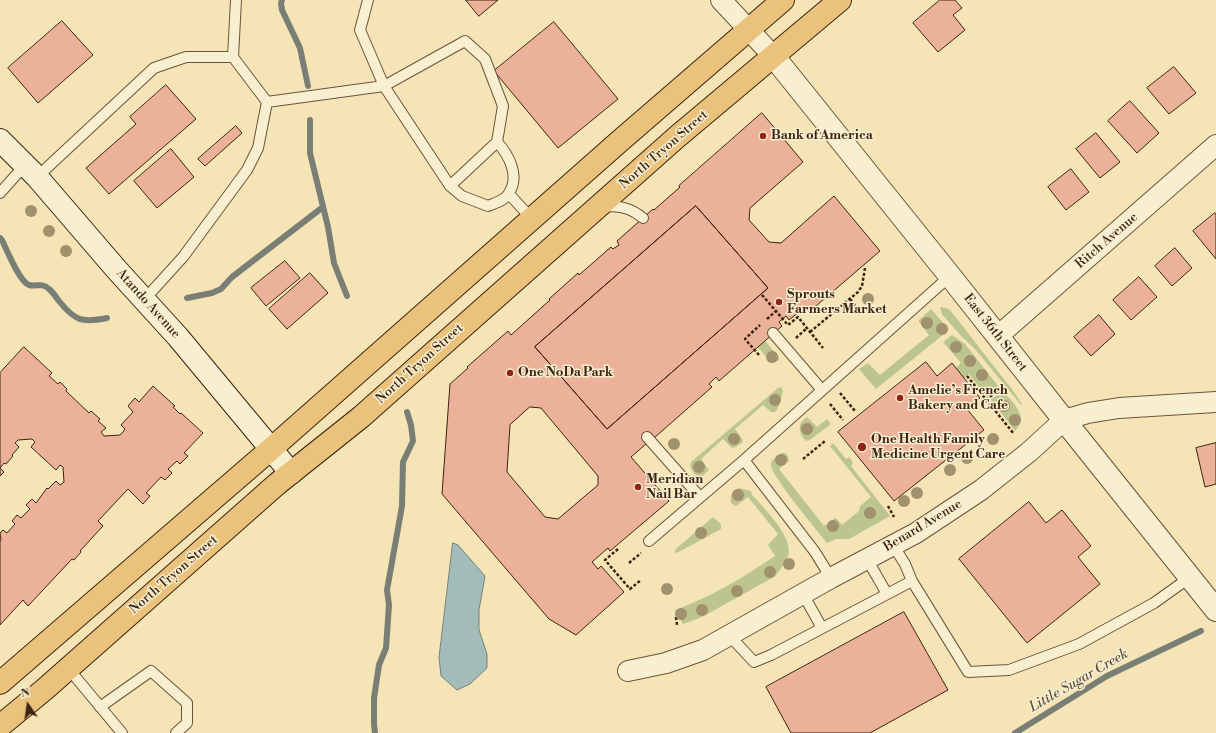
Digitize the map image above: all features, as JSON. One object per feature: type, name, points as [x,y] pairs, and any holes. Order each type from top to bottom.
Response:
[{"type":"main road","points":[[0,683],[272,449],[783,0]]},
{"type":"main road","name":"North Tryon Street","points":[[0,726],[291,473],[361,417],[678,136],[774,57],[840,0]]},
{"type":"street","points":[[721,0],[774,57]]},
{"type":"street","name":"East 36th Street","points":[[774,57],[1216,610]]},
{"type":"street","name":"Atando Avenue","points":[[0,140],[31,171],[144,300],[178,336],[291,473]]},
{"type":"street","name":"Ritch Avenue","points":[[998,336],[1216,145]]},
{"type":"street","name":"Benard Avenue","points":[[628,671],[666,663],[703,650],[831,578],[916,533],[981,490],[1030,452],[1064,420],[1088,413],[1119,408],[1216,402]]},
{"type":"lane","points":[[144,300],[183,257],[247,170],[258,148],[266,102],[233,57],[236,0]]},
{"type":"lane","points":[[368,0],[360,30],[384,86],[450,186],[462,196],[488,206],[501,200],[509,194],[513,181],[512,165],[505,151],[497,142]]},
{"type":"lane","points":[[266,102],[384,86],[465,41],[485,59],[503,106],[497,142],[450,186]]},
{"type":"lane","points":[[0,193],[31,171],[154,68],[186,57],[233,57]]},
{"type":"lane","points":[[509,194],[532,220]]},
{"type":"lane","points":[[593,211],[616,207],[628,209],[642,218]]},
{"type":"lane","points":[[649,541],[744,460],[950,276]]},
{"type":"lane","points":[[773,334],[824,388]]},
{"type":"lane","points":[[647,437],[700,498]]},
{"type":"lane","points":[[744,460],[815,552],[831,578]]},
{"type":"lane","points":[[893,545],[905,564],[912,581],[968,672],[1009,670],[1079,644],[1154,603],[1189,578]]},
{"type":"lane","points":[[867,559],[887,594]]},
{"type":"lane","points":[[729,635],[754,662],[771,655],[912,581]]},
{"type":"lane","points":[[803,594],[822,628]]},
{"type":"lane","points":[[68,668],[122,733]]},
{"type":"lane","points":[[100,707],[151,671],[187,703],[187,723],[176,733]]},
{"type":"path","points":[[810,332],[858,292],[862,286],[865,268]]},
{"type":"path","points":[[762,295],[788,326],[798,317],[823,348]]},
{"type":"path","points":[[850,299],[862,314]]},
{"type":"path","points":[[967,376],[1014,434]]},
{"type":"path","points":[[986,400],[1003,386]]},
{"type":"path","points":[[824,388],[855,411]]},
{"type":"path","points":[[824,388],[844,420]]},
{"type":"path","points":[[803,459],[825,441]]},
{"type":"path","points":[[888,506],[894,517]]},
{"type":"path","points":[[618,549],[605,560],[630,589],[641,580]]},
{"type":"path","points":[[676,617],[677,625]]},
{"type":"green space","points":[[940,307],[950,310],[1014,392],[1022,404],[1021,405],[975,349],[961,336],[942,314]]},
{"type":"green space","points":[[931,309],[949,330],[876,389],[859,369],[868,363],[880,375],[929,335],[919,320]]},
{"type":"green space","points":[[952,335],[965,344],[999,387],[987,397],[969,374],[964,378],[956,368],[961,363],[943,342]]},
{"type":"green space","points":[[765,341],[779,357],[779,360],[774,363],[771,363],[758,347]]},
{"type":"green space","points":[[781,387],[783,391],[778,408],[775,412],[771,412],[763,405],[735,429],[743,442],[732,448],[723,439],[701,459],[709,470],[700,478],[695,475],[690,466],[691,462]]},
{"type":"green space","points":[[1002,390],[1018,409],[1020,415],[1021,420],[1015,431],[991,400]]},
{"type":"green space","points":[[807,417],[817,427],[827,419],[831,424],[806,441],[801,435],[800,425]]},
{"type":"green space","points":[[833,443],[846,459],[849,457],[853,463],[851,466],[890,516],[849,539],[836,539],[827,543],[785,490],[772,470],[771,464],[775,458],[782,453],[785,453],[788,456],[789,461],[779,469],[824,526],[835,518],[842,525],[859,511],[860,506],[871,497],[830,446]]},
{"type":"green space","points":[[739,488],[751,491],[752,495],[769,513],[780,528],[788,543],[788,557],[782,568],[774,577],[702,617],[683,624],[675,610],[727,586],[775,556],[768,545],[778,534],[748,497],[736,506],[731,503],[732,494]]},
{"type":"green space","points":[[713,517],[721,524],[721,529],[677,553],[675,552],[677,548]]},
{"type":"water","points":[[453,543],[458,545],[485,576],[479,610],[479,630],[487,654],[487,668],[470,684],[457,690],[441,676],[439,658]]},
{"type":"building","points":[[466,0],[498,0],[479,16]]},
{"type":"building","points":[[940,0],[955,0],[962,8],[953,15],[965,30],[938,52],[913,23]]},
{"type":"building","points":[[62,21],[93,55],[38,103],[8,68]]},
{"type":"building","points":[[554,22],[618,99],[558,148],[494,71]]},
{"type":"building","points":[[1174,67],[1196,93],[1169,114],[1147,88]]},
{"type":"building","points":[[166,85],[196,119],[109,194],[86,168],[136,124],[130,117]]},
{"type":"building","points":[[1130,101],[1159,133],[1137,153],[1108,121]]},
{"type":"building","name":"One NoDa Park","points":[[762,113],[803,162],[750,208],[749,220],[769,242],[781,243],[834,196],[880,251],[809,312],[805,307],[789,320],[786,316],[779,322],[782,326],[719,381],[716,377],[709,384],[712,387],[654,438],[650,434],[643,441],[646,444],[631,457],[669,501],[610,551],[608,548],[592,562],[598,569],[601,566],[624,592],[576,635],[549,619],[442,494],[450,384],[508,331],[511,335],[578,273],[579,275],[611,247],[613,249],[619,245],[617,241],[680,187],[679,186]],"holes":[[[696,206],[768,288],[607,429],[535,347]],[[530,407],[541,408],[598,476],[598,485],[558,519],[545,517],[507,472],[510,425]]]},
{"type":"building","points":[[236,126],[242,133],[205,166],[198,159]]},
{"type":"building","points":[[1096,133],[1120,162],[1100,178],[1076,149]]},
{"type":"building","points":[[171,149],[194,177],[157,208],[134,181]]},
{"type":"building","points":[[1071,169],[1089,192],[1066,210],[1048,187]]},
{"type":"building","points":[[696,206],[768,288],[607,429],[535,347]]},
{"type":"building","points":[[1215,213],[1216,214],[1216,259],[1193,231]]},
{"type":"building","points":[[1175,248],[1192,268],[1172,286],[1155,266]]},
{"type":"building","points":[[285,261],[300,278],[266,306],[251,288]]},
{"type":"building","points":[[310,273],[328,293],[287,329],[269,309]]},
{"type":"building","points":[[1139,277],[1157,297],[1131,320],[1113,300]]},
{"type":"building","points":[[1099,315],[1115,334],[1091,356],[1074,337]]},
{"type":"building","points":[[24,347],[52,373],[49,376],[58,384],[60,382],[67,389],[66,391],[89,413],[91,411],[100,419],[98,421],[106,428],[101,432],[104,436],[120,435],[123,432],[125,429],[121,425],[133,412],[128,406],[135,398],[139,402],[153,386],[175,406],[173,407],[180,414],[181,413],[203,433],[184,453],[188,456],[180,464],[177,461],[168,469],[172,473],[165,480],[161,477],[146,493],[150,496],[143,504],[128,489],[98,521],[103,526],[80,551],[81,552],[74,560],[72,559],[28,606],[23,600],[0,625],[0,533],[3,530],[7,533],[15,524],[12,521],[17,515],[21,518],[30,509],[26,505],[32,499],[36,503],[47,488],[48,489],[56,481],[60,485],[64,482],[63,467],[60,465],[56,470],[31,447],[35,442],[32,439],[18,440],[15,443],[19,447],[6,464],[4,463],[0,468],[0,373]]},
{"type":"building","points":[[926,362],[937,376],[952,363],[980,398],[967,409],[984,430],[894,501],[838,432]]},
{"type":"building","points":[[1216,443],[1216,484],[1205,487],[1196,448]]},
{"type":"building","points":[[0,468],[4,472],[0,476]]},
{"type":"building","points":[[1029,502],[1046,523],[1062,510],[1091,546],[1078,557],[1100,584],[1027,643],[959,559]]},
{"type":"building","points":[[904,612],[948,690],[870,733],[791,733],[766,687]]},
{"type":"waterway","points":[[282,0],[282,10],[300,48],[308,86]]},
{"type":"waterway","points":[[310,120],[310,153],[328,227],[334,263],[347,296]]},
{"type":"waterway","points":[[187,298],[212,293],[221,289],[232,277],[323,207]]},
{"type":"waterway","points":[[0,238],[17,272],[29,285],[41,285],[46,287],[70,313],[80,319],[91,320],[107,318]]},
{"type":"waterway","points":[[375,733],[374,698],[379,665],[386,648],[389,605],[387,590],[402,506],[403,462],[413,441],[411,425],[407,412]]},
{"type":"waterway","name":"Little Sugar Creek","points":[[1015,733],[1107,676],[1201,631]]},
{"type":"place","name":"Bank of America","points":[[763,136]]},
{"type":"place","name":"Sprouts Farmers Market","points":[[779,302]]},
{"type":"place","name":"One NoDa Park","points":[[510,373]]},
{"type":"place","name":"Amelie’s French Bakery and Cafe","points":[[900,398]]},
{"type":"place","name":"One Health Family Medicine Urgent Care","points":[[862,447]]},
{"type":"place","name":"Meridian Nail Bar","points":[[638,487]]}]
